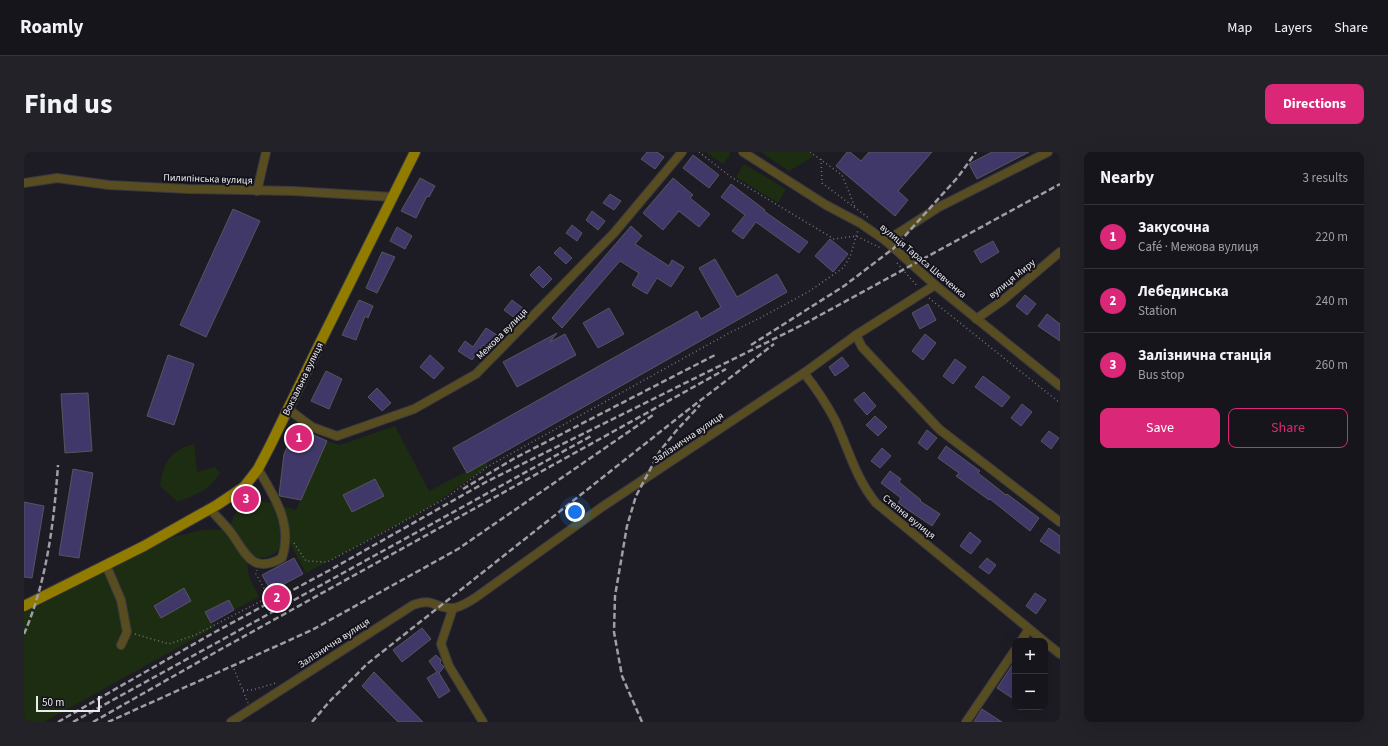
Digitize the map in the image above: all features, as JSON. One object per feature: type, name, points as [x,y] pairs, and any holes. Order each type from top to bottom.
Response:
[{"type":"main road","name":"Вокзальна вулиця","points":[[24,606],[106,565],[210,509],[244,487],[258,469],[415,152]]},
{"type":"street","points":[[257,191],[266,152]]},
{"type":"street","name":"Межова вулиця","points":[[288,409],[312,427],[337,436],[414,409],[476,374],[614,233],[682,152]]},
{"type":"street","name":"вулиця Тараса Шевченка","points":[[743,152],[826,205],[860,223],[886,240],[935,286],[1060,386]]},
{"type":"street","points":[[886,240],[939,207],[1048,152]]},
{"type":"street","name":"Пилипінська вулиця","points":[[24,183],[57,178],[109,185],[393,197]]},
{"type":"street","name":"вулиця Миру","points":[[976,319],[1002,301],[1060,252]]},
{"type":"street","name":"Залізнична вулиця","points":[[231,722],[413,605],[428,601],[445,608],[453,608],[475,598],[602,507],[804,373],[856,335],[935,286]]},
{"type":"street","points":[[856,335],[862,347],[940,429],[1060,522]]},
{"type":"street","name":"Степна вулиця","points":[[804,373],[816,388],[834,419],[863,486],[876,503],[1041,638]]},
{"type":"street","points":[[210,509],[229,530],[246,556],[259,564],[271,564],[282,558],[285,549],[285,527],[279,504],[258,469]]},
{"type":"street","points":[[106,565],[121,600],[127,632],[121,645]]},
{"type":"street","points":[[453,608],[438,647],[483,722]]},
{"type":"street","points":[[1023,638],[1029,629]]},
{"type":"street","name":"Степна вулиця","points":[[1048,644],[1060,654]]},
{"type":"street","points":[[966,722],[1012,654]]},
{"type":"path","points":[[699,152],[732,177],[834,239],[856,236],[886,251]]},
{"type":"path","points":[[810,152],[842,175],[856,208]]},
{"type":"path","points":[[821,159],[822,183],[874,222]]},
{"type":"path","points":[[293,542],[306,561],[327,562],[446,498],[487,467],[731,332],[808,292],[843,268],[850,257],[860,223]]},
{"type":"path","points":[[896,262],[922,294],[1060,403]]},
{"type":"path","points":[[127,632],[169,644],[195,635],[262,601],[269,597],[256,574],[259,564]]},
{"type":"path","points":[[234,669],[251,709]]},
{"type":"path","points":[[243,690],[252,690],[280,682]]},
{"type":"green space","points":[[706,152],[729,152],[731,154],[723,164]]},
{"type":"green space","points":[[761,152],[808,152],[814,156],[789,171]]},
{"type":"green space","points":[[744,164],[786,189],[778,203],[736,177]]},
{"type":"green space","points":[[395,426],[429,491],[487,461],[487,467],[428,508],[306,573],[285,534],[279,548],[272,555],[267,557],[246,556],[249,577],[259,597],[234,610],[229,600],[206,612],[210,622],[215,627],[44,722],[24,722],[24,613],[174,537],[202,530],[229,530],[239,509],[247,504],[264,502],[296,510],[327,441],[340,445]]},
{"type":"green space","points":[[194,444],[197,472],[214,467],[220,472],[212,484],[207,488],[178,502],[160,486],[163,470],[173,454]]},
{"type":"building","points":[[647,152],[657,152],[664,157],[655,169],[641,159]]},
{"type":"building","points":[[847,152],[850,152],[861,161],[869,152],[932,152],[898,191],[908,200],[895,216],[836,166]]},
{"type":"building","points":[[992,152],[1029,152],[977,179],[969,164]]},
{"type":"building","points":[[693,155],[719,175],[709,188],[683,168]]},
{"type":"building","points":[[420,178],[435,186],[429,197],[427,196],[416,218],[401,211]]},
{"type":"building","points":[[673,178],[693,195],[690,198],[710,214],[699,227],[679,211],[663,230],[643,213]]},
{"type":"building","points":[[731,184],[765,210],[764,211],[808,242],[799,253],[756,222],[743,239],[732,231],[745,215],[721,197]]},
{"type":"building","points":[[610,194],[621,201],[614,210],[603,203]]},
{"type":"building","points":[[233,209],[260,221],[206,337],[180,325]]},
{"type":"building","points":[[592,211],[605,221],[598,230],[586,220]]},
{"type":"building","points":[[572,225],[582,233],[577,241],[566,233]]},
{"type":"building","points":[[631,226],[642,236],[635,244],[669,266],[672,260],[684,267],[671,287],[657,278],[647,294],[632,285],[639,273],[620,261],[562,328],[552,318]]},
{"type":"building","points":[[397,227],[412,236],[405,249],[390,241]]},
{"type":"building","points":[[830,239],[848,254],[833,272],[815,256]]},
{"type":"building","points":[[993,241],[999,252],[981,263],[974,251]]},
{"type":"building","points":[[560,247],[572,258],[566,264],[554,253]]},
{"type":"building","points":[[382,252],[395,257],[377,293],[366,288]]},
{"type":"building","points":[[715,259],[737,297],[777,274],[787,292],[467,473],[453,448],[697,311],[701,319],[721,307],[699,268]]},
{"type":"building","points":[[539,266],[552,279],[543,288],[530,275]]},
{"type":"building","points":[[1025,295],[1036,304],[1027,315],[1016,306]]},
{"type":"building","points":[[359,300],[373,306],[368,318],[365,316],[356,340],[342,335]]},
{"type":"building","points":[[512,300],[524,309],[516,319],[504,310]]},
{"type":"building","points":[[928,304],[936,320],[920,329],[912,313]]},
{"type":"building","points":[[609,308],[624,334],[598,348],[583,323]]},
{"type":"building","points":[[1047,314],[1060,324],[1060,341],[1038,326]]},
{"type":"building","points":[[486,328],[497,335],[488,348],[483,345],[472,360],[458,351],[465,341],[473,347]]},
{"type":"building","points":[[557,333],[550,342],[565,334],[576,355],[517,387],[503,362]]},
{"type":"building","points":[[925,334],[936,343],[923,360],[912,351]]},
{"type":"building","points":[[168,355],[194,364],[174,425],[147,416]]},
{"type":"building","points":[[430,355],[444,368],[434,379],[420,367]]},
{"type":"building","points":[[842,357],[849,366],[835,376],[829,367]]},
{"type":"building","points":[[955,359],[966,367],[953,384],[943,376]]},
{"type":"building","points":[[326,371],[342,379],[329,409],[311,401]]},
{"type":"building","points":[[983,376],[1010,397],[1002,407],[975,387]]},
{"type":"building","points":[[377,388],[391,403],[382,411],[368,397]]},
{"type":"building","points":[[864,392],[876,406],[867,415],[854,400]]},
{"type":"building","points":[[88,393],[92,451],[65,453],[61,394]]},
{"type":"building","points":[[1022,404],[1032,412],[1021,426],[1011,418]]},
{"type":"building","points":[[875,416],[887,427],[878,436],[866,425]]},
{"type":"building","points":[[296,427],[327,441],[301,500],[279,495],[284,454]]},
{"type":"building","points":[[927,430],[937,438],[927,450],[918,443]]},
{"type":"building","points":[[1049,431],[1059,438],[1051,449],[1041,441]]},
{"type":"building","points":[[946,446],[980,471],[978,473],[1006,495],[1007,494],[1039,518],[1030,531],[990,499],[989,500],[956,476],[959,473],[938,458]]},
{"type":"building","points":[[882,448],[891,456],[880,468],[871,461]]},
{"type":"building","points":[[73,469],[93,473],[79,558],[59,555]]},
{"type":"building","points":[[890,471],[901,479],[899,482],[921,500],[920,501],[940,514],[932,526],[898,503],[901,498],[881,483]]},
{"type":"building","points":[[375,479],[384,496],[352,512],[343,495]]},
{"type":"building","points":[[24,502],[44,506],[32,578],[24,577]]},
{"type":"building","points":[[1049,528],[1060,536],[1060,554],[1040,541]]},
{"type":"building","points":[[970,532],[981,541],[971,554],[960,546]]},
{"type":"building","points":[[294,558],[303,574],[271,591],[262,575]]},
{"type":"building","points":[[987,558],[996,565],[989,574],[979,567]]},
{"type":"building","points":[[184,588],[191,601],[161,618],[154,606]]},
{"type":"building","points":[[1035,593],[1046,600],[1036,614],[1026,606]]},
{"type":"building","points":[[229,600],[234,610],[211,623],[205,612]]},
{"type":"building","points":[[422,628],[431,639],[402,662],[393,650]]},
{"type":"building","points":[[436,655],[441,660],[440,663],[444,667],[439,673],[450,691],[439,698],[427,678],[437,672],[429,661]]},
{"type":"building","points":[[1012,666],[1012,698],[997,688]]},
{"type":"building","points":[[374,672],[423,722],[398,722],[362,686]]},
{"type":"building","points":[[982,709],[1002,722],[974,722]]},
{"type":"railway","points":[[751,345],[844,286],[894,248],[958,177],[976,152]]},
{"type":"railway","points":[[58,722],[215,632],[330,570],[486,482],[804,324],[1060,184]]},
{"type":"railway","points":[[312,722],[329,702],[367,664],[684,413],[774,344]]},
{"type":"railway","points":[[463,489],[515,458],[717,354]]},
{"type":"railway","points":[[93,722],[223,648],[726,369]]},
{"type":"railway","points":[[642,722],[622,676],[614,632],[615,596],[627,526],[636,496],[660,451],[700,405]]},
{"type":"railway","points":[[108,722],[312,630],[458,549],[653,415]]},
{"type":"railway","points":[[73,722],[593,435]]},
{"type":"railway","points":[[24,634],[32,614],[44,572],[52,530],[58,465]]},
{"type":"place","name":"Закусочна","points":[[299,438]]},
{"type":"place","name":"Залізнична станція","points":[[246,499]]},
{"type":"place","name":"Лебединська","points":[[277,598]]}]
